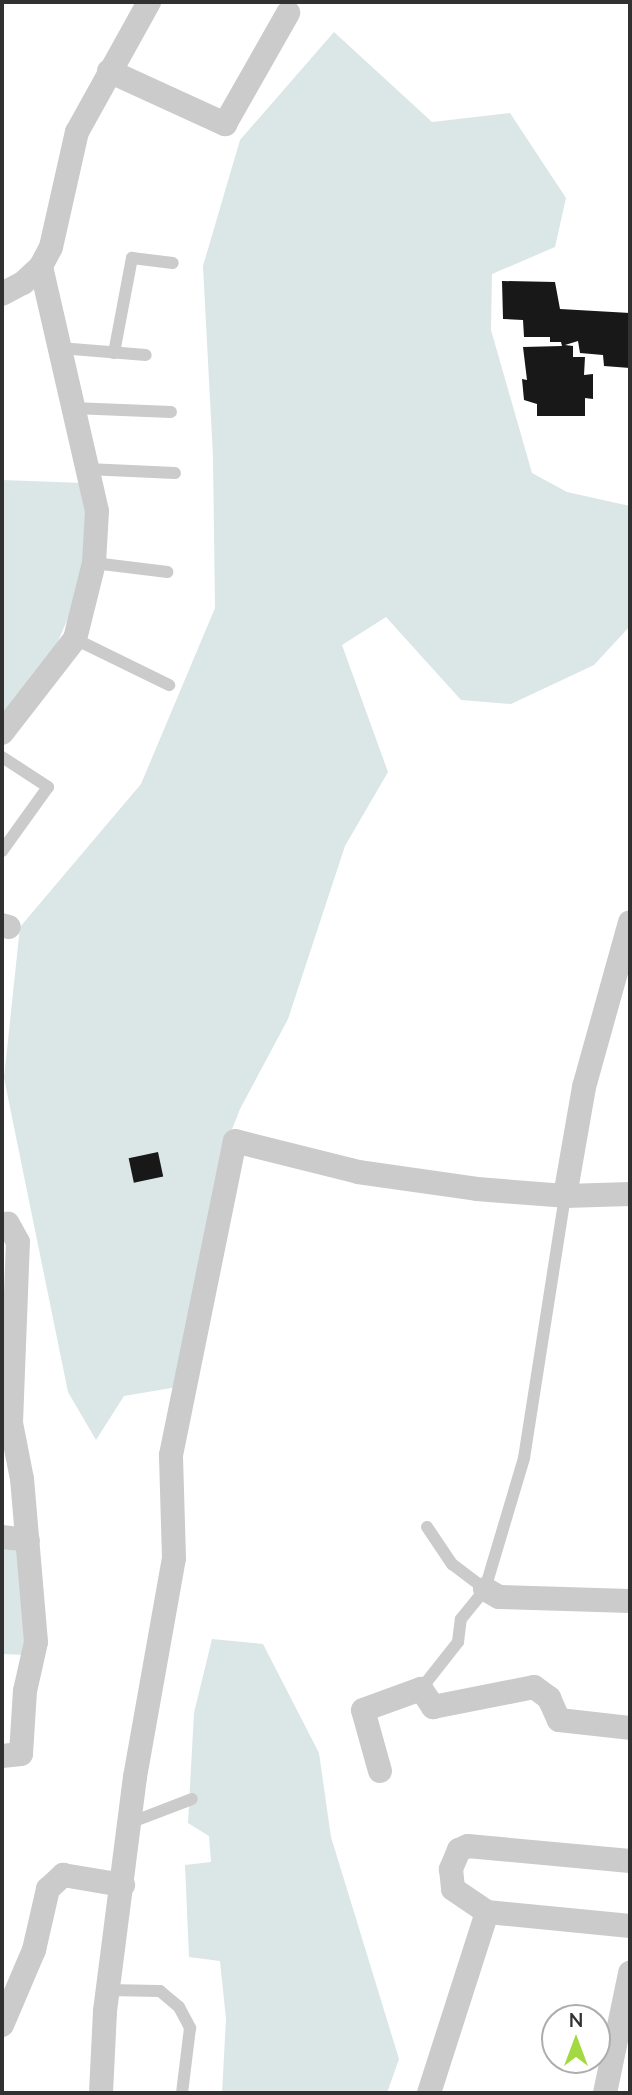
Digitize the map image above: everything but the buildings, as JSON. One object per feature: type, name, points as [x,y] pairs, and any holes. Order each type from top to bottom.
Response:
[{"type":"street","points":[[2,294],[23,283],[41,266],[51,247],[77,132],[149,2]]},
{"type":"street","points":[[110,71],[225,124],[288,13]]},
{"type":"street","points":[[2,733],[75,639],[94,563],[96,511],[41,266]]},
{"type":"street","points":[[565,1196],[584,1087],[630,922]]},
{"type":"street","points":[[101,2093],[107,1990],[132,1822],[135,1777],[174,1558],[171,1455],[235,1142],[358,1172],[565,1196],[630,1194]]},
{"type":"street","points":[[2,1756],[20,1754],[25,1691],[36,1642],[28,1540],[11,1423],[10,1280],[18,1242],[8,1224]]},
{"type":"street","points":[[2,1536],[28,1540]]},
{"type":"street","points":[[485,1589],[499,1597],[630,1601]]},
{"type":"street","points":[[380,1771],[363,1710],[421,1689],[433,1707],[534,1688],[549,1698],[559,1720],[630,1728]]},
{"type":"street","points":[[630,1861],[468,1846],[459,1850],[451,1869],[453,1889],[487,1913],[630,1926]]},
{"type":"street","points":[[2,2025],[34,1950],[48,1889],[63,1875],[123,1885]]},
{"type":"street","points":[[429,2093],[487,1913]]},
{"type":"street","points":[[605,2093],[630,1973]]},
{"type":"lane","points":[[114,353],[132,258],[173,263]]},
{"type":"lane","points":[[60,348],[146,355]]},
{"type":"lane","points":[[73,408],[171,412]]},
{"type":"lane","points":[[87,469],[175,473]]},
{"type":"lane","points":[[94,563],[167,572]]},
{"type":"lane","points":[[75,639],[169,685]]},
{"type":"lane","points":[[2,757],[48,787],[2,851]]},
{"type":"lane","points":[[421,1689],[458,1642],[461,1619],[485,1589],[524,1458],[565,1196]]},
{"type":"lane","points":[[427,1527],[452,1564],[485,1589]]},
{"type":"lane","points":[[132,1822],[192,1799]]},
{"type":"lane","points":[[107,1990],[160,1991],[179,2007],[190,2028],[182,2093]]},
{"type":"shaded area","points":[[334,32],[432,122],[510,113],[566,198],[555,247],[492,274],[491,330],[532,473],[567,492],[630,506],[630,626],[594,665],[511,704],[461,700],[386,617],[342,645],[388,772],[345,846],[288,1019],[240,1109],[222,1155],[183,1386],[124,1396],[96,1440],[68,1392],[4,1078],[20,927],[141,784],[215,608],[213,457],[203,266],[240,140]]},
{"type":"shaded area","points":[[2,480],[83,483],[95,524],[80,591],[51,657],[2,724]]},
{"type":"shaded area","points":[[2,1549],[18,1551],[26,1655],[2,1654]]},
{"type":"shaded area","points":[[212,1639],[263,1644],[319,1753],[331,1837],[399,2059],[387,2093],[222,2093],[226,2019],[220,1961],[189,1957],[185,1865],[211,1862],[209,1836],[188,1823],[194,1713]]}]
